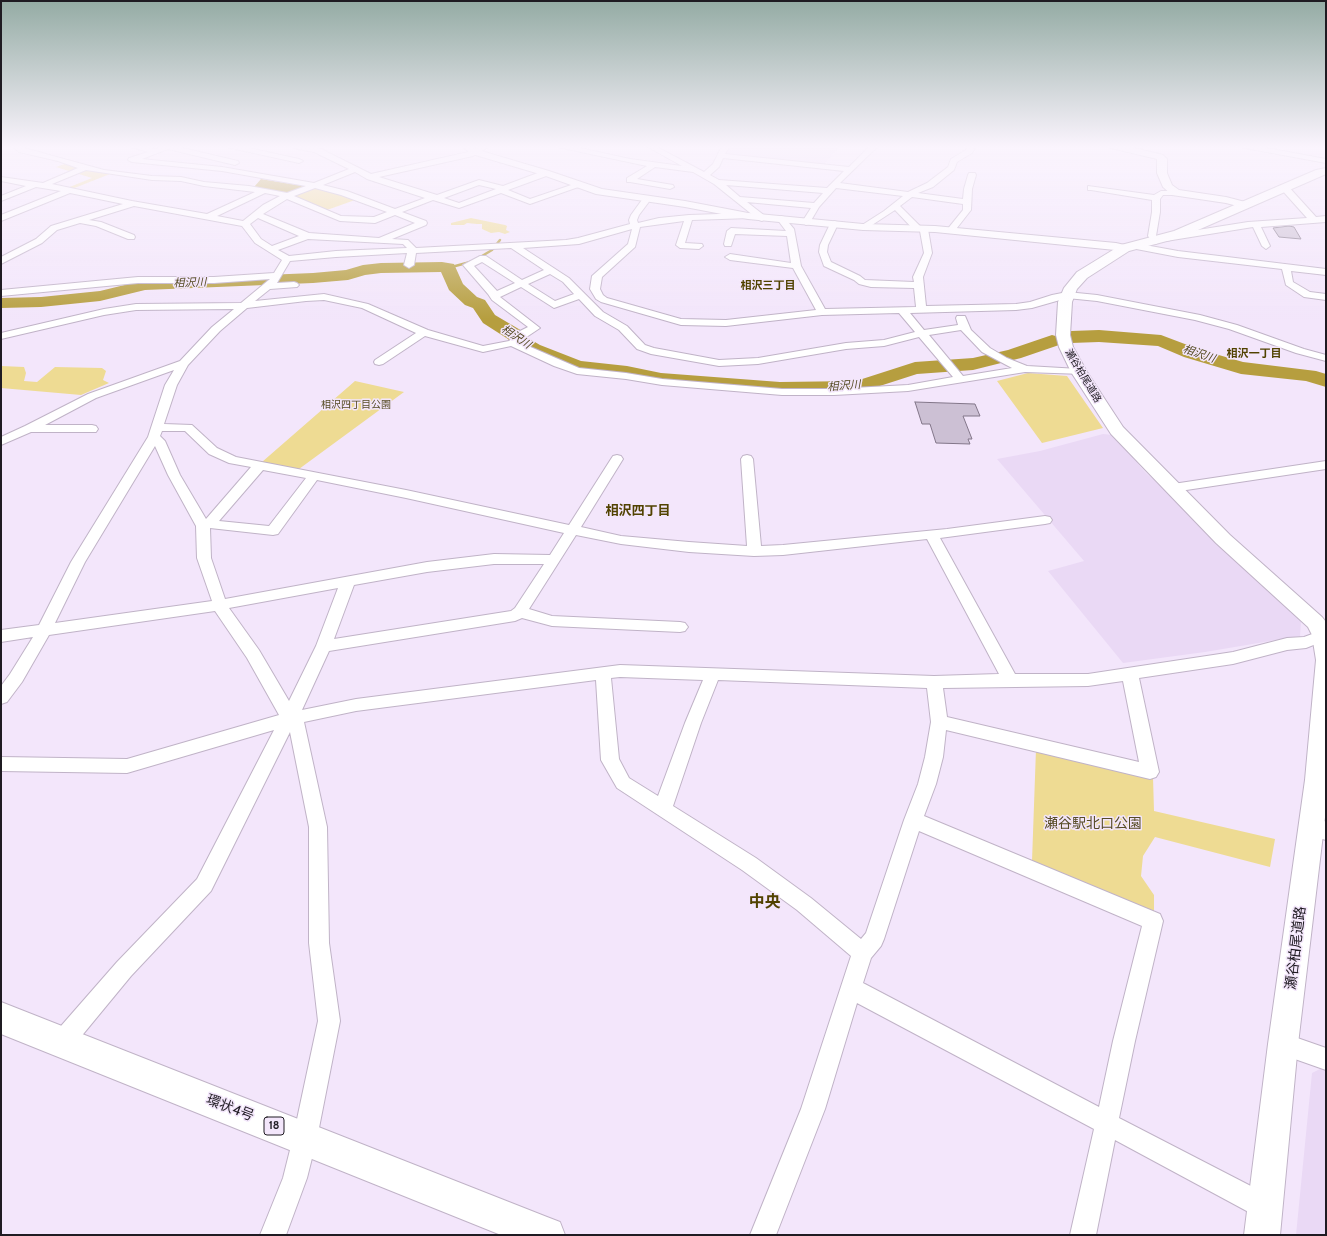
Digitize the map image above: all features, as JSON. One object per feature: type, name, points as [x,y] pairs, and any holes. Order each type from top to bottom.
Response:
[{"type":"main road","name":"瀬谷柏尾道路","points":[[1248,204],[1160,240],[1130,247],[1082,275],[1067,294],[1063,321],[1063,335],[1066,347],[1079,372],[1117,430],[1223,539],[1315,622],[1325,635],[1326,658]]},
{"type":"main road","name":"瀬谷柏尾道路","points":[[1264,1221],[1284,1044],[1321,825],[1317,780],[1324,724],[1326,662]]},
{"type":"main road","name":"環状4号","points":[[1,1018],[547,1235]]},
{"type":"street","points":[[1,218],[36,204]]},
{"type":"street","points":[[3,258],[39,241],[54,228],[132,204]]},
{"type":"street","points":[[138,204],[245,224],[258,241],[287,259],[336,254],[497,247],[579,241],[634,226],[689,218],[748,216]]},
{"type":"street","points":[[208,217],[236,204]]},
{"type":"street","points":[[256,204],[266,207]]},
{"type":"street","points":[[245,224],[256,214],[272,204]]},
{"type":"street","points":[[305,204],[340,218],[375,220],[419,204]]},
{"type":"street","points":[[374,204],[423,223],[381,240]]},
{"type":"street","points":[[452,204],[459,206],[465,204]]},
{"type":"street","points":[[645,204],[635,215],[633,220],[635,235],[632,244],[597,276],[595,289],[599,297],[604,300],[667,319],[681,322],[726,322],[822,312],[1032,305],[1055,296],[1067,294],[1097,298],[1196,317],[1234,327],[1300,351],[1326,358]]},
{"type":"street","points":[[683,204],[762,218],[863,227],[950,231],[1130,247],[1326,272]]},
{"type":"street","points":[[745,204],[762,218]]},
{"type":"street","points":[[791,204],[816,206]]},
{"type":"street","points":[[806,222],[818,204]]},
{"type":"street","points":[[863,227],[887,213],[899,204]]},
{"type":"street","points":[[950,231],[967,210],[968,204]]},
{"type":"street","points":[[1156,204],[1152,236],[1160,240],[1256,224],[1326,219]]},
{"type":"street","points":[[1240,204],[1245,205]]},
{"type":"street","points":[[1299,204],[1313,219]]},
{"type":"street","points":[[895,207],[921,229],[928,253],[918,277],[921,308]]},
{"type":"street","points":[[256,214],[307,236],[405,242],[412,250]]},
{"type":"street","points":[[689,218],[680,245],[699,246]]},
{"type":"street","points":[[781,219],[790,229],[796,266],[822,312]]},
{"type":"street","points":[[79,220],[98,224],[131,237]]},
{"type":"street","points":[[834,224],[824,245],[823,252],[827,264],[857,278],[862,282],[871,284],[918,285]]},
{"type":"street","points":[[1256,224],[1266,246]]},
{"type":"street","points":[[728,244],[731,231],[791,234]]},
{"type":"street","points":[[272,249],[307,236]]},
{"type":"street","points":[[514,246],[566,280],[600,314],[623,328],[641,347],[651,351],[718,363],[758,361],[846,346],[884,343],[922,333],[963,327]]},
{"type":"street","points":[[1,336],[104,312],[136,307],[238,306],[324,297],[364,306],[424,332],[483,349],[516,340],[535,328],[495,298],[493,293],[468,265],[483,258],[497,247]]},
{"type":"street","points":[[409,265],[412,250]]},
{"type":"street","points":[[730,257],[796,266]]},
{"type":"street","points":[[483,258],[554,306],[580,295]]},
{"type":"street","points":[[1,698],[16,678],[78,562],[156,432],[171,385],[184,363],[216,329],[274,280],[287,259]]},
{"type":"street","points":[[1286,267],[1289,283],[1307,295],[1326,297]]},
{"type":"street","points":[[494,296],[551,270]]},
{"type":"street","points":[[1,293],[138,280],[175,282],[214,280],[274,280],[294,285]]},
{"type":"street","points":[[958,307],[963,327],[986,350],[1025,369]]},
{"type":"street","points":[[902,310],[961,380]]},
{"type":"street","points":[[379,362],[424,332]]},
{"type":"street","points":[[516,340],[558,364],[577,371],[626,376],[662,382],[717,384],[782,392],[834,392],[908,388],[1025,369],[1079,372]]},
{"type":"street","points":[[1,441],[29,429],[92,396],[184,363]]},
{"type":"street","points":[[717,384],[718,363]]},
{"type":"street","points":[[64,411],[85,411]]},
{"type":"street","points":[[156,432],[188,428],[213,451],[233,460],[406,494],[461,507],[629,541],[688,547],[754,551],[791,549],[931,535],[1045,520]]},
{"type":"street","points":[[29,429],[92,429]]},
{"type":"street","points":[[156,432],[174,475],[206,525],[204,558],[220,604],[253,654],[286,710],[289,719],[297,725],[318,827],[319,943],[329,1021],[305,1138],[295,1178],[273,1235]]},
{"type":"street","points":[[324,646],[515,616],[520,612],[554,560],[617,459]]},
{"type":"street","points":[[747,459],[754,551]]},
{"type":"street","points":[[206,525],[260,465]]},
{"type":"street","points":[[1173,488],[1326,465]]},
{"type":"street","points":[[206,525],[273,531],[314,476]]},
{"type":"street","points":[[931,535],[1010,680]]},
{"type":"street","points":[[1,636],[220,604],[427,568],[494,559],[554,560]]},
{"type":"street","points":[[62,1042],[124,969],[204,885],[282,730],[289,719],[324,646],[348,581]]},
{"type":"street","points":[[520,612],[552,621],[680,627]]},
{"type":"street","points":[[1,764],[126,766],[289,719],[356,705],[620,671],[934,682],[1088,680],[1233,658],[1287,644],[1306,642],[1325,635]]},
{"type":"street","points":[[603,673],[610,760],[623,783],[774,882],[804,904],[862,953]]},
{"type":"street","points":[[663,809],[692,723],[714,674]]},
{"type":"street","points":[[939,722],[1150,772],[1130,674]]},
{"type":"street","points":[[763,1235],[813,1109],[862,953],[874,939],[913,820],[927,784],[934,757],[939,722],[934,682]]},
{"type":"street","points":[[913,820],[1153,921],[1124,1042],[1083,1235]]},
{"type":"street","points":[[850,988],[1107,1123],[1264,1221]]},
{"type":"street","points":[[1284,1044],[1326,1059]]},
{"type":"shaded area","points":[[1103,434],[1113,435],[1145,472],[1237,558],[1301,622],[1300,636],[1205,652],[1123,663],[1048,571],[1084,561],[997,459],[1040,451]]},
{"type":"shaded area","points":[[1322,1068],[1326,1069],[1326,1235],[1296,1235],[1312,1073]]},
{"type":"green space","points":[[310,204],[345,204],[327,210]]},
{"type":"green space","points":[[471,218],[505,225],[507,226],[506,230],[510,232],[505,234],[499,232],[491,233],[482,229],[482,224],[467,223],[464,225],[451,225],[451,223]]},
{"type":"green space","points":[[1,366],[24,367],[26,373],[24,381],[37,382],[55,367],[102,368],[106,371],[103,380],[109,383],[81,395],[1,388]]},
{"type":"green space","points":[[1028,373],[1067,376],[1103,428],[1042,443],[997,381]]},
{"type":"green space","name":"相沢四丁目公園","points":[[355,381],[404,392],[299,469],[262,462]]},
{"type":"green space","name":"瀬谷駅北口公園","points":[[1036,749],[1153,777],[1154,811],[1275,839],[1270,867],[1155,837],[1143,856],[1141,876],[1154,895],[1154,917],[1032,861]]},
{"type":"building","points":[[1289,226],[1294,227],[1301,239],[1279,237],[1273,228]]},
{"type":"building","points":[[915,402],[975,404],[980,416],[963,416],[972,439],[968,439],[970,444],[936,443],[930,424],[922,424]]},
{"type":"waterway","points":[[477,259],[492,250],[500,240]]},
{"type":"waterway","points":[[448,268],[470,262]]},
{"type":"waterway","name":"相沢川","points":[[1,303],[41,302],[100,296],[145,285],[313,278],[348,275],[363,270],[381,268],[442,267],[448,268],[455,286],[471,301],[479,304],[489,319],[515,335],[521,342],[533,349],[578,367],[627,372],[661,379],[780,388],[858,387],[915,368],[973,364],[1014,354],[1052,341]]},
{"type":"waterway","name":"相沢川","points":[[1071,337],[1099,336],[1161,341],[1191,353],[1241,368],[1309,375],[1326,381]]},
{"type":"district","name":"相沢三丁目","points":[[768,286]]},
{"type":"district","name":"相沢一丁目","points":[[1254,354]]},
{"type":"district","name":"相沢四丁目","points":[[638,511]]},
{"type":"district","name":"中央","points":[[765,902]]}]
